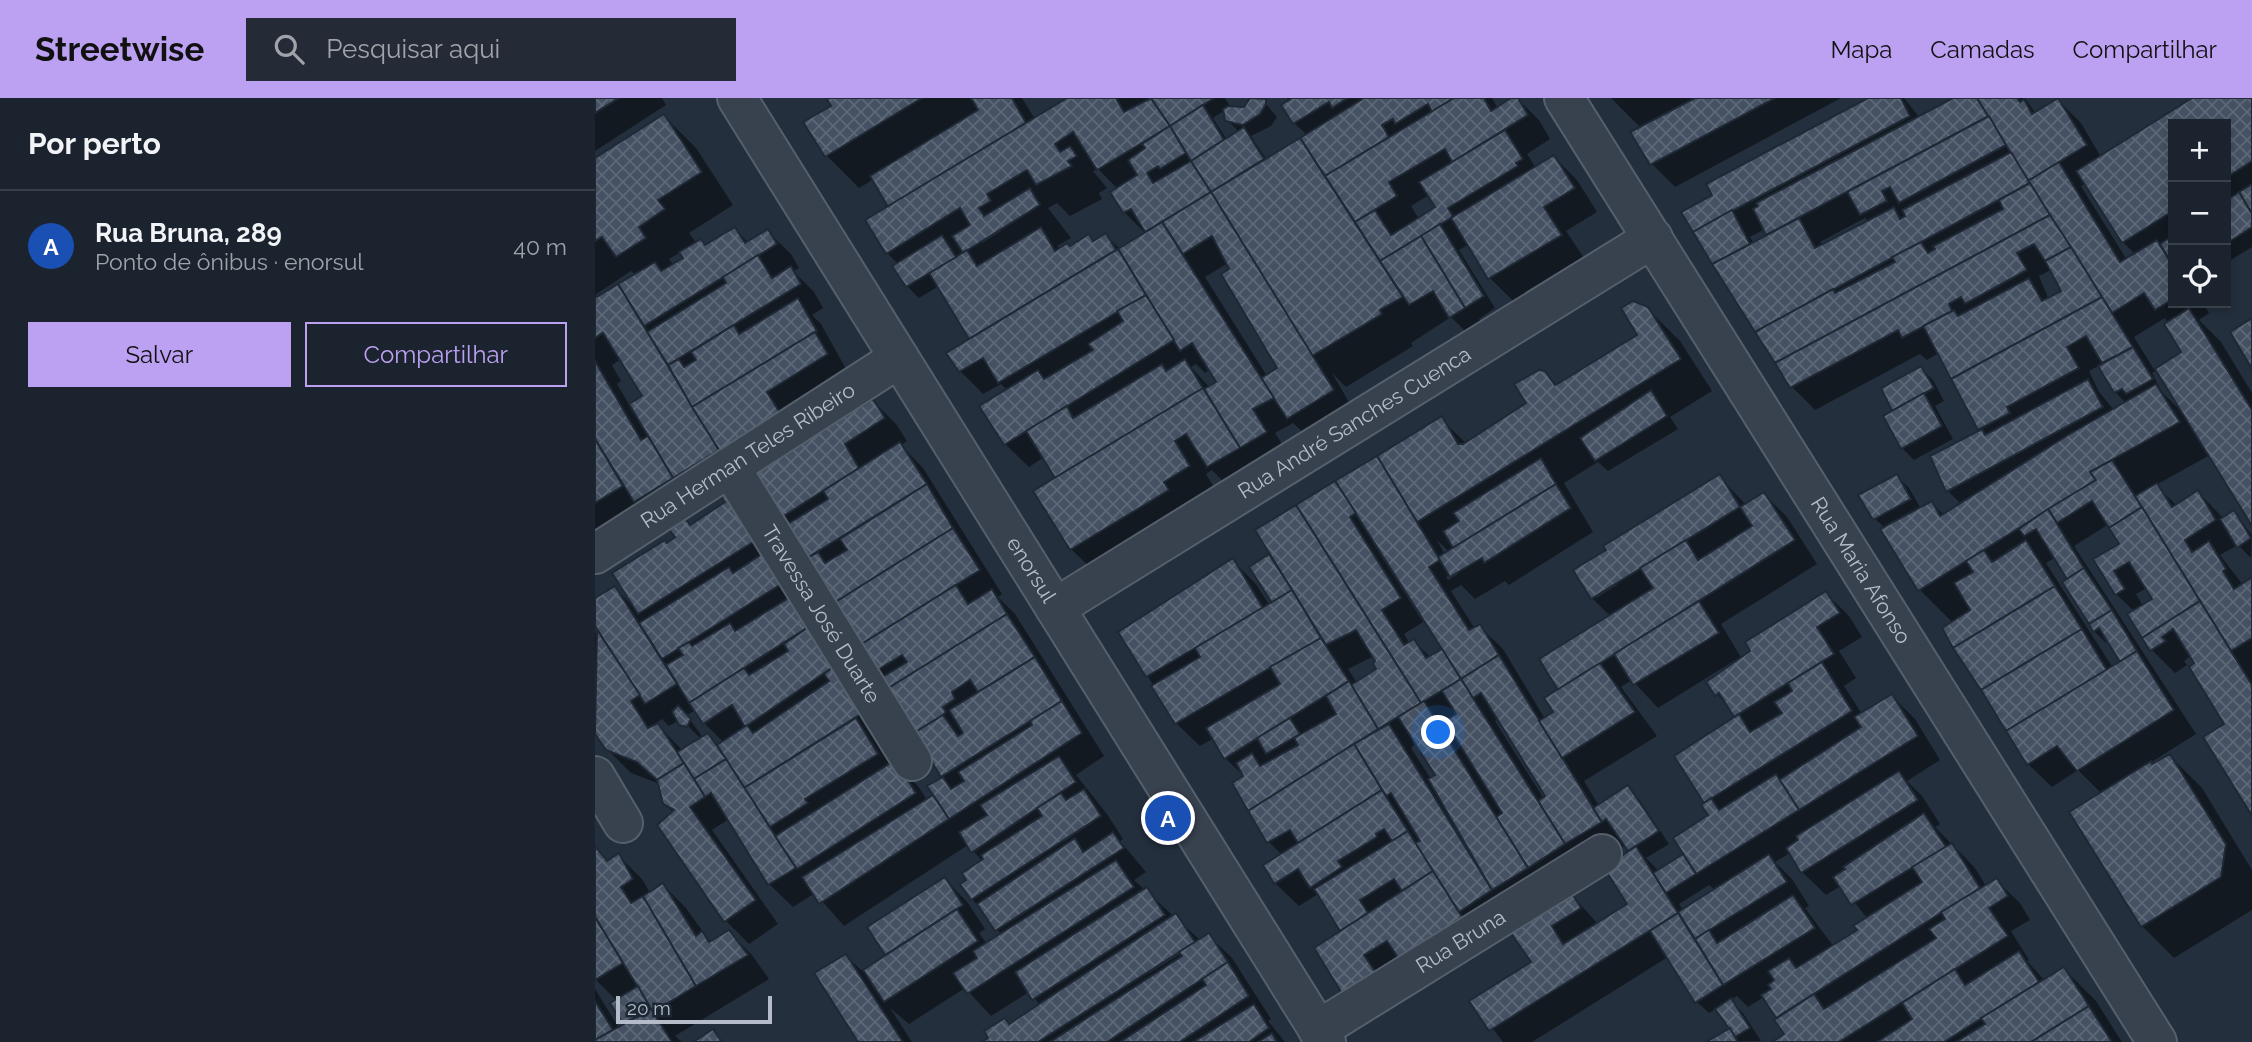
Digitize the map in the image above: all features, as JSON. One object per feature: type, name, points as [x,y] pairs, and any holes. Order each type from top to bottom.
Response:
[{"type":"street","name":"enorsul","points":[[737,98],[1322,1036]]},
{"type":"street","name":"Rua Maria Afonso","points":[[1565,98],[2157,1042]]},
{"type":"street","name":"Rua André Sanches Cuenca","points":[[1055,608],[1653,238]]},
{"type":"street","name":"Rua Herman Teles Ribeiro","points":[[595,554],[899,358]]},
{"type":"street","name":"Travessa José Duarte","points":[[730,467],[912,761]]},
{"type":"street","points":[[595,776],[623,823]]},
{"type":"street","name":"Rua Bruna","points":[[1322,1036],[1602,854]]},
{"type":"building","points":[[595,98],[619,98],[595,113]]},
{"type":"building","points":[[826,98],[922,98],[825,157],[803,122],[831,106]]},
{"type":"building","points":[[971,98],[1012,98],[1026,123],[888,207],[870,176],[978,110]]},
{"type":"building","points":[[1067,98],[1116,98],[1124,112],[1151,98],[1170,126],[1097,170],[1073,132],[1055,144],[1060,152],[1070,146],[1077,156],[1068,161],[1072,166],[1036,185],[1027,170],[987,194],[991,201],[979,208],[984,216],[1030,188],[1040,205],[963,253],[952,236],[970,225],[960,208],[886,254],[865,220]]},
{"type":"building","points":[[1151,98],[1214,98],[1170,126]]},
{"type":"building","points":[[1250,98],[1266,99],[1260,114],[1243,125],[1225,121],[1223,109],[1228,106],[1244,107]]},
{"type":"building","points":[[1292,98],[1348,98],[1332,108],[1329,102],[1293,124],[1281,105]]},
{"type":"building","points":[[1364,98],[1454,98],[1432,112],[1428,104],[1395,124],[1393,119],[1382,125],[1389,137],[1325,176],[1300,138]]},
{"type":"building","points":[[1454,98],[1484,98],[1491,111],[1511,98],[1518,98],[1528,115],[1452,162],[1445,149],[1389,182],[1397,196],[1355,222],[1325,176]]},
{"type":"building","points":[[1695,98],[1775,98],[1650,165],[1630,132]]},
{"type":"building","points":[[1868,98],[1901,98],[1910,116],[1693,232],[1681,212],[1712,195],[1706,184]]},
{"type":"building","points":[[1953,98],[1977,98],[1989,116],[1766,235],[1753,209],[1758,206],[1756,203]]},
{"type":"building","points":[[1977,98],[2017,98],[2020,102],[2024,99],[2032,114],[2058,98],[2087,145],[2028,181]]},
{"type":"building","points":[[2192,98],[2252,98],[2252,161],[2231,175],[2231,119],[2168,119],[2168,214],[2122,243],[2076,171]]},
{"type":"building","points":[[1203,105],[1224,140],[1191,161],[1170,126]]},
{"type":"building","points":[[664,114],[702,172],[658,200],[665,209],[639,227],[646,238],[616,257],[602,237],[595,241],[595,158]]},
{"type":"building","points":[[1989,116],[2006,145],[1899,203],[1890,187],[1882,191],[1887,201],[1860,215],[1847,192]]},
{"type":"building","points":[[1170,126],[1186,153],[1160,169],[1158,166],[1147,173],[1153,183],[1191,161],[1211,192],[1145,232],[1131,209],[1123,213],[1110,192],[1137,175],[1128,160],[1145,148],[1142,144]]},
{"type":"building","points":[[1244,127],[1264,159],[1211,192],[1191,161]]},
{"type":"building","points":[[1505,130],[1523,159],[1516,163],[1518,166],[1448,208],[1453,216],[1451,218],[1380,261],[1355,222],[1375,210],[1391,235],[1435,207],[1419,182]]},
{"type":"building","points":[[1300,138],[1403,297],[1380,310],[1382,314],[1312,356],[1211,192]]},
{"type":"building","points":[[2011,152],[2030,183],[1755,332],[1712,264],[1799,218],[1815,248],[1894,207],[1900,219],[1905,216],[1902,210]]},
{"type":"building","points":[[1554,155],[1575,188],[1544,207],[1562,235],[1488,279],[1451,218]]},
{"type":"building","points":[[2059,162],[2120,262],[2157,240],[2168,258],[2168,302],[2155,310],[2144,293],[2112,313],[2028,181]]},
{"type":"building","points":[[2030,183],[2050,215],[1775,363],[1755,332],[1833,289],[1835,293],[1895,262],[1892,257],[1921,242],[1928,253],[1935,249],[1933,246],[2003,209],[1999,200]]},
{"type":"building","points":[[2252,184],[2252,214],[2239,192]]},
{"type":"building","points":[[1211,192],[1334,390],[1287,419],[1261,378],[1277,368],[1221,274],[1229,269],[1212,236],[1183,254],[1162,222]]},
{"type":"building","points":[[2239,192],[2252,214],[2252,227],[2231,241],[2231,198]]},
{"type":"building","points":[[1732,210],[1750,244],[1712,264],[1693,232]]},
{"type":"building","points":[[2050,215],[2071,247],[2045,261],[2034,244],[2017,253],[2027,270],[1965,304],[1961,297],[1949,304],[1952,311],[1902,338],[1898,330],[1790,388],[1775,363]]},
{"type":"building","points":[[1162,222],[1274,398],[1253,409],[1267,432],[1240,448],[1204,389],[1216,382],[1192,343],[1180,351],[1118,249]]},
{"type":"building","points":[[1440,224],[1484,296],[1465,308],[1421,236]]},
{"type":"building","points":[[735,227],[745,243],[768,229],[777,244],[644,326],[618,284],[655,262],[661,271],[683,258],[679,252],[701,239],[705,245]]},
{"type":"building","points":[[1041,227],[1055,251],[1067,243],[1070,246],[1089,234],[1093,241],[1106,233],[1116,250],[969,339],[929,273],[967,250],[977,266]]},
{"type":"building","points":[[942,235],[956,257],[906,287],[892,266]]},
{"type":"building","points":[[1421,236],[1465,308],[1449,318],[1433,291],[1409,305],[1380,261]]},
{"type":"building","points":[[2168,238],[2168,258],[2160,244]]},
{"type":"building","points":[[2071,247],[2102,297],[1951,379],[1923,326],[1954,310],[1958,316],[2029,278],[2042,301],[2061,291],[2045,261]]},
{"type":"building","points":[[1118,249],[1146,295],[998,383],[983,358],[959,372],[946,353]]},
{"type":"building","points":[[758,255],[772,278],[791,266],[801,284],[668,365],[647,332],[726,283],[723,277]]},
{"type":"building","points":[[618,284],[719,450],[673,478],[629,404],[642,396],[603,333],[595,338],[595,298]]},
{"type":"building","points":[[1146,295],[1174,340],[1004,445],[979,406],[1038,370],[1044,379],[1093,350],[1088,344],[1123,321],[1117,311]]},
{"type":"building","points":[[2102,297],[2133,347],[2102,363],[2086,336],[2067,347],[2079,368],[2007,407],[2010,413],[1978,430],[1951,379]]},
{"type":"building","points":[[798,298],[817,331],[692,407],[668,365],[679,359],[684,367],[696,360],[691,352],[734,325],[739,334]]},
{"type":"building","points":[[1633,301],[1648,307],[1681,359],[1417,522],[1377,456],[1442,416],[1458,444],[1463,444],[1526,403],[1514,384],[1539,370],[1545,371],[1555,385],[1637,335],[1621,308]]},
{"type":"building","points":[[2189,308],[2252,410],[2252,526],[2155,369],[2181,352],[2164,324]]},
{"type":"building","points":[[2252,318],[2252,369],[2230,332]]},
{"type":"building","points":[[815,332],[828,354],[767,392],[782,416],[723,452],[719,450],[692,407]]},
{"type":"building","points":[[2133,347],[2153,379],[2126,394],[2122,389],[2114,393],[2098,366]]},
{"type":"building","points":[[1185,359],[1203,388],[1055,478],[1026,431],[1067,406],[1073,418],[1162,364],[1166,371]]},
{"type":"building","points":[[595,361],[641,440],[648,436],[673,478],[634,502],[595,439]]},
{"type":"building","points":[[1921,366],[1934,388],[1892,411],[1881,388]]},
{"type":"building","points":[[2088,379],[2103,407],[1946,492],[1930,456],[1982,429],[1985,435]]},
{"type":"building","points":[[2156,384],[2180,422],[2090,472],[2096,480],[1918,591],[1880,529],[1932,501],[1940,516],[2068,435]]},
{"type":"building","points":[[1203,388],[1240,448],[1207,467],[1186,434],[1175,441],[1190,466],[1164,482],[1169,490],[1070,550],[1033,491]]},
{"type":"building","points":[[1651,390],[1667,416],[1595,461],[1580,438]]},
{"type":"building","points":[[1924,393],[1942,426],[1901,449],[1883,416]]},
{"type":"building","points":[[873,399],[885,418],[845,444],[859,468],[782,517],[754,472]]},
{"type":"building","points":[[595,439],[623,486],[595,503]]},
{"type":"building","points":[[900,442],[927,484],[807,558],[786,525],[828,499],[823,491]]},
{"type":"building","points":[[1377,456],[1440,560],[1429,567],[1469,630],[1480,624],[1499,655],[1461,679],[1335,481]]},
{"type":"building","points":[[1541,458],[1556,484],[1453,548],[1443,531],[1459,521],[1453,513]]},
{"type":"building","points":[[2112,460],[2142,507],[2109,528],[2092,501],[2057,523],[2048,509],[2096,480],[2090,472]]},
{"type":"building","points":[[1720,474],[1740,507],[1591,599],[1573,570],[1606,550],[1603,546]]},
{"type":"building","points":[[1897,474],[1911,499],[1873,520],[1858,495]]},
{"type":"building","points":[[1335,481],[1356,513],[1350,517],[1401,598],[1382,610],[1404,645],[1414,639],[1426,658],[1442,649],[1461,679],[1421,703],[1296,505]]},
{"type":"building","points":[[2157,483],[2172,507],[2198,490],[2216,520],[2185,540],[2192,552],[2209,541],[2226,569],[2223,571],[2234,589],[2252,577],[2252,638],[2231,651],[2135,496]]},
{"type":"building","points":[[927,484],[953,528],[834,603],[807,558],[818,552],[825,563],[847,550],[840,539]]},
{"type":"building","points":[[1556,484],[1571,508],[1484,563],[1482,558],[1450,577],[1438,557]]},
{"type":"building","points":[[730,492],[758,539],[638,614],[612,573],[665,540],[667,543],[675,537],[669,530],[686,519],[690,525],[725,502],[721,497]]},
{"type":"building","points":[[1764,492],[1795,540],[1558,690],[1539,659],[1653,588],[1640,568],[1686,540],[1698,560],[1752,526],[1740,507]]},
{"type":"building","points":[[1296,505],[1421,703],[1378,729],[1351,685],[1376,669],[1373,664],[1375,661],[1356,630],[1326,645],[1255,530]]},
{"type":"building","points":[[2142,507],[2200,601],[2142,638],[2127,614],[2152,599],[2129,562],[2114,571],[2125,589],[2115,595],[2093,559],[2119,544],[2109,528]]},
{"type":"building","points":[[2048,509],[2084,568],[2067,579],[2036,529],[2024,536],[2019,529]]},
{"type":"building","points":[[2234,510],[2251,538],[2237,548],[2220,519]]},
{"type":"building","points":[[953,528],[980,570],[860,645],[834,603]]},
{"type":"building","points":[[2026,540],[2055,586],[1953,648],[1942,628],[1970,610],[1954,583],[1973,572],[1966,561],[1984,550],[1992,562]]},
{"type":"building","points":[[765,552],[783,583],[662,659],[639,623],[729,567],[733,573]]},
{"type":"building","points":[[1269,554],[1292,590],[1272,603],[1249,567]]},
{"type":"building","points":[[1233,558],[1263,608],[1146,677],[1118,632]]},
{"type":"building","points":[[2084,568],[2112,610],[2089,624],[2062,582]]},
{"type":"building","points":[[956,585],[968,604],[992,589],[1007,614],[887,689],[881,678],[907,662],[902,655],[876,671],[860,645]]},
{"type":"building","points":[[615,586],[677,684],[645,704],[595,626],[595,598]]},
{"type":"building","points":[[2055,586],[2082,629],[1981,690],[1953,648]]},
{"type":"building","points":[[1292,590],[1321,638],[1175,724],[1151,686],[1200,657],[1195,648]]},
{"type":"building","points":[[1826,591],[1840,613],[1817,627],[1834,654],[1734,717],[1719,693],[1715,696],[1706,682],[1750,651],[1745,642]]},
{"type":"building","points":[[792,596],[810,626],[689,703],[666,665],[683,655],[678,648],[689,642],[692,646],[730,623],[735,631]]},
{"type":"building","points":[[1699,601],[1719,633],[1633,685],[1614,654]]},
{"type":"building","points":[[2200,601],[2252,685],[2252,816],[2203,737],[2224,724],[2189,667],[2194,663],[2173,629],[2162,637],[2166,641],[2150,651],[2142,638]]},
{"type":"building","points":[[2112,610],[2137,651],[2120,662],[2099,628],[2093,632],[2089,624]]},
{"type":"building","points":[[1007,614],[1035,657],[978,692],[970,680],[952,692],[955,699],[943,707],[946,712],[943,715],[914,733],[887,689]]},
{"type":"building","points":[[810,626],[836,665],[745,727],[732,705],[703,724],[689,703],[744,668],[749,675],[788,651],[784,644]]},
{"type":"building","points":[[2082,629],[2107,670],[2006,731],[1981,690]]},
{"type":"building","points":[[597,630],[640,695],[631,701],[648,728],[658,723],[684,763],[657,780],[637,762],[606,750],[595,734]]},
{"type":"building","points":[[1321,638],[1349,681],[1224,759],[1206,728],[1280,684],[1270,667]]},
{"type":"building","points":[[2137,651],[2174,710],[2077,771],[2057,746],[2027,765],[2006,731]]},
{"type":"building","points":[[1499,655],[1602,822],[1565,844],[1538,801],[1545,796],[1481,693],[1473,698],[1461,679]]},
{"type":"building","points":[[1035,657],[1062,701],[941,777],[914,733],[943,715],[958,736],[963,733],[949,710]]},
{"type":"building","points":[[1822,662],[1852,711],[1704,803],[1674,756],[1739,714],[1750,732],[1782,713],[1774,702],[1792,691],[1788,683]]},
{"type":"building","points":[[1600,663],[1635,712],[1562,758],[1539,721],[1553,712],[1544,698]]},
{"type":"building","points":[[836,665],[864,712],[744,788],[717,745],[747,725],[753,733],[829,681],[824,674]]},
{"type":"building","points":[[1461,679],[1565,844],[1528,868],[1496,817],[1502,813],[1445,721],[1456,714],[1442,691]]},
{"type":"building","points":[[1349,681],[1378,729],[1248,811],[1232,783],[1243,776],[1236,763],[1252,753],[1260,766],[1298,745],[1294,738],[1336,714],[1326,696]]},
{"type":"building","points":[[1892,694],[1918,736],[1799,810],[1779,780],[1861,727],[1854,717]]},
{"type":"building","points":[[1062,701],[1082,733],[949,819],[927,786],[943,777],[951,789],[964,781],[958,772],[1032,725],[1030,721]]},
{"type":"building","points":[[1424,701],[1528,868],[1492,890],[1428,779],[1435,775],[1398,717]]},
{"type":"building","points":[[678,705],[691,719],[687,727],[679,725],[672,712]]},
{"type":"building","points":[[856,718],[878,754],[805,799],[808,803],[770,827],[744,788]]},
{"type":"building","points":[[1290,718],[1300,734],[1266,754],[1257,738]]},
{"type":"building","points":[[1389,724],[1492,890],[1459,912],[1415,843],[1420,841],[1391,793],[1386,796],[1354,744]]},
{"type":"building","points":[[708,733],[726,759],[694,779],[677,752]]},
{"type":"building","points":[[1354,744],[1382,790],[1298,843],[1290,830],[1267,843],[1248,811]]},
{"type":"building","points":[[2170,754],[2226,844],[2221,877],[2141,927],[2069,812],[2151,761],[2152,764]]},
{"type":"building","points":[[1059,756],[1076,782],[971,853],[959,832],[987,815],[980,805]]},
{"type":"building","points":[[726,759],[796,868],[768,885],[711,793],[705,797],[694,779]]},
{"type":"building","points":[[895,760],[916,793],[797,869],[775,836]]},
{"type":"building","points":[[684,763],[705,797],[690,807],[756,900],[724,922],[657,825],[674,810],[663,804],[657,780]]},
{"type":"building","points":[[1899,771],[1918,800],[1801,873],[1786,848],[1798,840],[1796,836]]},
{"type":"building","points":[[1776,774],[1799,810],[1696,874],[1673,838],[1708,815],[1701,805],[1711,798],[1719,810]]},
{"type":"building","points":[[1628,785],[1659,831],[1628,851],[1606,819],[1602,822],[1593,808]]},
{"type":"building","points":[[1084,789],[1101,816],[971,900],[960,884],[966,880],[962,873],[983,859],[981,855],[1042,816],[1037,808],[1061,793],[1066,800]]},
{"type":"building","points":[[1382,790],[1408,831],[1392,841],[1384,829],[1376,834],[1377,837],[1338,861],[1342,867],[1310,888],[1298,869],[1274,884],[1263,865]]},
{"type":"building","points":[[933,795],[949,819],[819,904],[802,877]]},
{"type":"building","points":[[1924,813],[1946,847],[1851,905],[1833,877],[1845,869],[1843,867]]},
{"type":"building","points":[[1408,831],[1433,871],[1402,891],[1394,879],[1360,900],[1368,913],[1340,931],[1314,889]]},
{"type":"building","points":[[1113,832],[1124,848],[995,931],[977,904],[1075,838],[1083,852]]},
{"type":"building","points":[[1952,843],[1980,888],[1776,1018],[1761,995],[1771,989],[1768,985],[1774,980],[1768,971],[1789,958],[1796,968],[1857,930],[1853,926],[1922,882],[1912,867]]},
{"type":"building","points":[[595,846],[607,861],[619,853],[633,879],[621,887],[631,903],[643,896],[696,986],[653,1012],[595,917]]},
{"type":"building","points":[[1636,846],[1678,913],[1489,1031],[1469,1001],[1531,962],[1508,929],[1570,890],[1581,908],[1552,926],[1563,944],[1627,904],[1604,868]]},
{"type":"building","points":[[1683,854],[1696,874],[1666,893],[1653,873]]},
{"type":"building","points":[[1769,854],[1787,882],[1695,939],[1678,912]]},
{"type":"building","points":[[1116,860],[1134,887],[967,994],[953,973],[977,958],[973,951]]},
{"type":"building","points":[[1433,871],[1462,917],[1399,959],[1387,941],[1364,955],[1376,973],[1343,995],[1314,948]]},
{"type":"building","points":[[945,877],[963,905],[885,955],[867,927]]},
{"type":"building","points":[[1997,878],[2008,896],[1989,908],[2008,936],[1839,1042],[1772,1042],[1784,1034],[1774,1020],[1814,994],[1824,1009],[1936,938],[1929,929],[1945,919],[1941,912]]},
{"type":"building","points":[[663,883],[696,936],[702,931],[709,942],[729,930],[748,955],[696,986],[643,896]]},
{"type":"building","points":[[1147,887],[1165,915],[1032,1000],[1015,972]]},
{"type":"building","points":[[1793,895],[1815,928],[1723,985],[1695,939],[1709,930],[1717,943]]},
{"type":"building","points":[[957,909],[978,941],[884,1002],[863,970]]},
{"type":"building","points":[[1176,913],[1195,942],[1038,1042],[981,1042],[988,1038],[984,1031],[1005,1018],[1009,1024]]},
{"type":"building","points":[[1678,913],[1723,985],[1695,1003],[1650,931]]},
{"type":"building","points":[[595,917],[623,963],[595,980]]},
{"type":"building","points":[[1209,933],[1228,962],[1107,1042],[1050,1042],[1182,956],[1179,952]]},
{"type":"building","points":[[2019,951],[2039,982],[1944,1042],[1877,1042],[1912,1019],[1902,1003],[1955,969],[1965,985]]},
{"type":"building","points":[[846,954],[903,1042],[858,1042],[814,973]]},
{"type":"building","points":[[1228,962],[1249,996],[1180,1042],[1120,1042],[1206,985],[1202,979]]},
{"type":"building","points":[[2064,967],[2089,1006],[2031,1042],[1956,1042],[1985,1024],[1981,1018]]},
{"type":"building","points":[[638,986],[651,1009],[623,1024],[610,1003]]},
{"type":"building","points":[[1731,998],[1750,1028],[1735,1037],[1715,1009]]},
{"type":"building","points":[[595,1001],[613,1030],[595,1040]]},
{"type":"building","points":[[1254,1004],[1269,1028],[1249,1042],[1193,1042]]},
{"type":"building","points":[[2089,1006],[2112,1042],[2031,1042]]},
{"type":"building","points":[[651,1009],[672,1042],[595,1042],[595,1040]]},
{"type":"building","points":[[1730,1028],[1738,1042],[1706,1042]]},
{"type":"building","points":[[713,1029],[722,1042],[693,1042]]},
{"type":"building","points":[[1272,1033],[1277,1042],[1258,1042]]},
{"type":"place","name":"Rua Bruna, 289","points":[[1168,818]]}]
